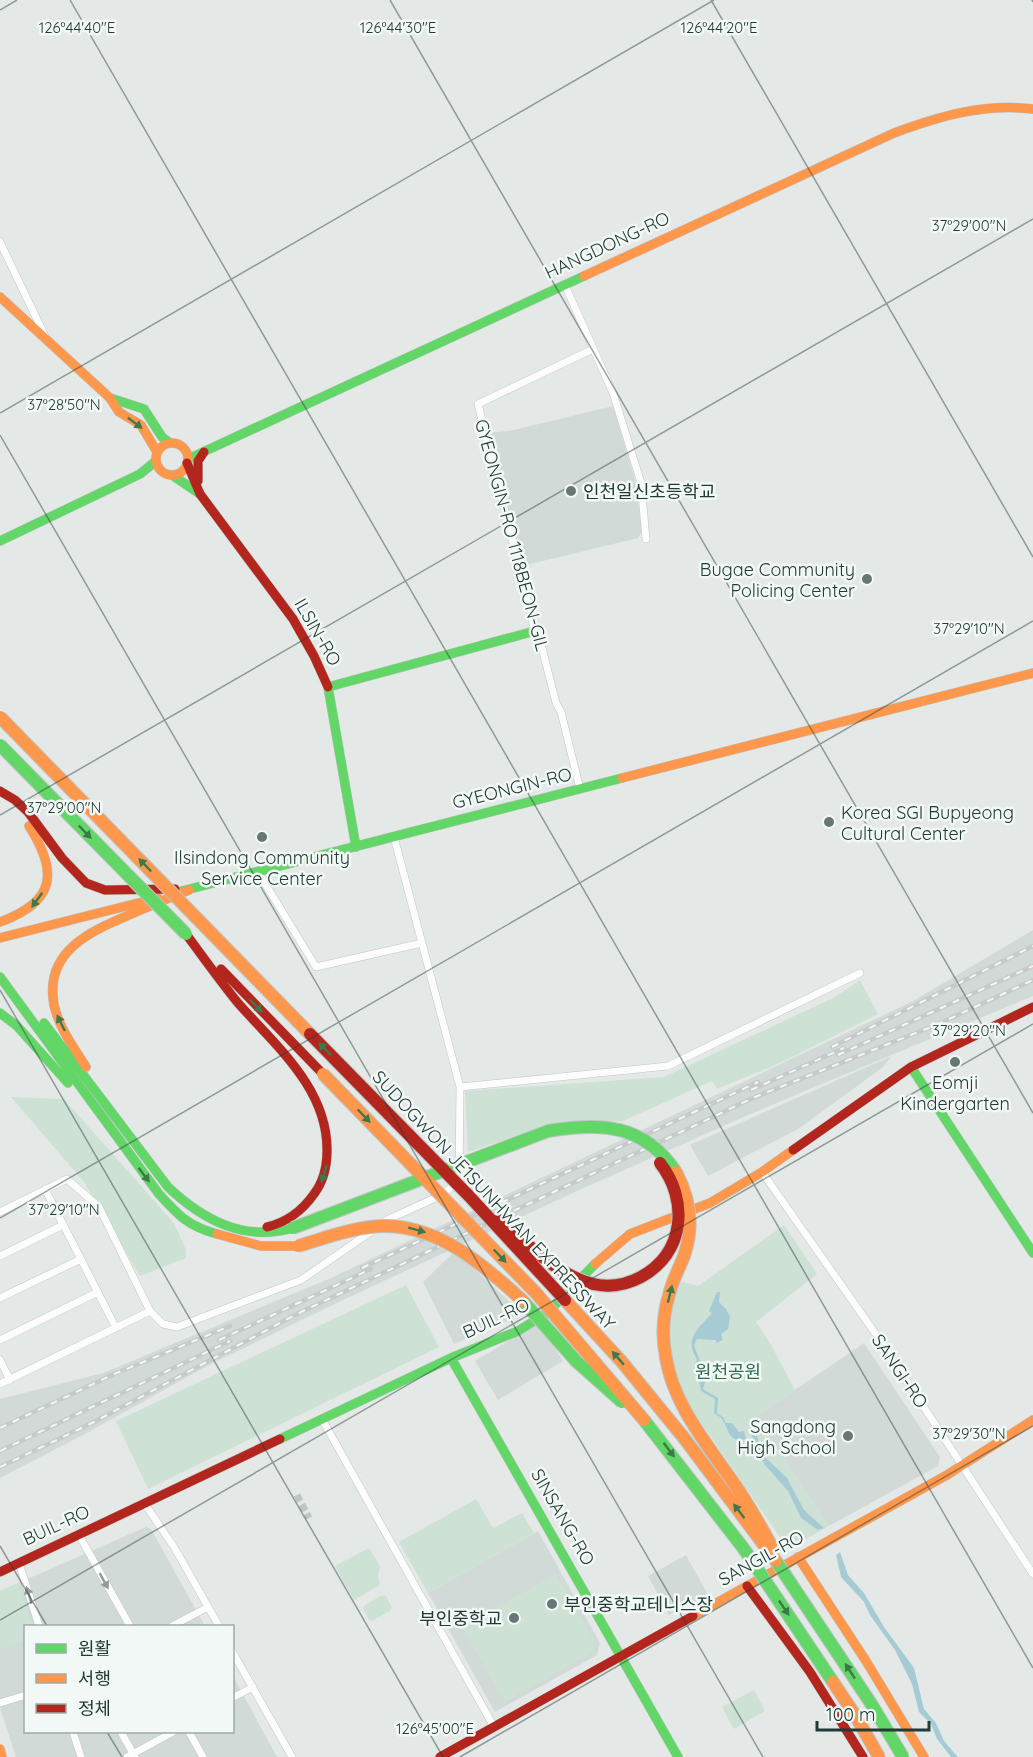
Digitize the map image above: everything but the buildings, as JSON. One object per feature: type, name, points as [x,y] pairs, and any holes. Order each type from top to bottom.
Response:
[{"type":"main road","name":"HANGDONG-RO","points":[[186,457],[206,450],[872,142],[923,122],[976,108],[1033,109]]},
{"type":"main road","points":[[0,297],[110,398],[119,412],[141,425],[156,456],[159,469],[169,475]]},
{"type":"main road","points":[[110,398],[144,409],[162,437],[170,443],[180,445],[186,457],[182,472],[169,475],[140,474]]},
{"type":"main road","points":[[0,541],[140,474],[165,444],[170,443]]},
{"type":"main road","points":[[200,494],[198,461],[206,450]]},
{"type":"main road","name":"ILSIN-RO","points":[[186,457],[200,494],[293,619],[328,687],[356,847]]},
{"type":"main road","name":"ILSIN-RO","points":[[169,475],[200,494]]},
{"type":"main road","points":[[328,687],[535,631]]},
{"type":"main road","name":"GYEONGIN-RO","points":[[0,938],[1033,673]]},
{"type":"main road","name":"SUDOGWON JE1SUNHWAN EXPRESSWAY","points":[[0,717],[469,1196],[622,1362],[684,1438],[789,1578],[903,1757]]},
{"type":"main road","name":"SUDOGWON JE1SUNHWAN EXPRESSWAY","points":[[0,746],[536,1293],[654,1431],[744,1549],[855,1715],[879,1757]]},
{"type":"main road","points":[[0,791],[22,805],[70,867],[89,885],[102,889],[189,890]]},
{"type":"main road","points":[[0,799],[16,810],[37,838],[44,850],[47,873],[46,885],[36,903],[27,912],[0,922]]},
{"type":"main road","points":[[123,1127],[69,1039],[56,1013],[53,984],[57,968],[66,951],[79,939],[97,929],[189,890]]},
{"type":"main road","points":[[186,934],[236,1000],[304,1079],[314,1093],[321,1111],[328,1147],[327,1164],[322,1181],[300,1212],[293,1233]]},
{"type":"main road","points":[[0,965],[109,1128],[159,1194],[184,1221],[205,1231],[268,1240],[293,1233],[548,1139],[574,1134],[598,1133],[638,1145],[663,1166],[674,1186],[679,1206],[679,1222],[674,1241],[664,1260],[648,1273],[629,1283],[608,1286],[584,1281],[561,1270],[469,1196]]},
{"type":"main road","points":[[0,977],[25,1004],[168,1187],[184,1203],[210,1220],[240,1235],[271,1226],[293,1233],[392,1226],[417,1229],[442,1240],[464,1252],[526,1305],[583,1368],[654,1431]]},
{"type":"main road","name":"BUIL-RO","points":[[0,1572],[451,1358],[518,1330],[547,1313],[586,1272],[630,1234],[710,1203],[762,1172],[911,1067],[1033,1007]]},
{"type":"main road","points":[[0,1013],[17,1026],[109,1128]]},
{"type":"main road","points":[[911,1067],[1033,1253]]},
{"type":"main road","points":[[293,1233],[548,1131],[572,1126],[596,1125],[634,1135],[652,1145],[667,1159],[680,1177],[688,1196],[690,1216],[689,1238],[671,1289],[665,1318],[664,1351],[668,1370],[684,1410],[756,1515],[789,1578]]},
{"type":"main road","name":"SINSANG-RO","points":[[451,1358],[678,1757]]},
{"type":"main road","name":"SANGIL-RO","points":[[440,1757],[963,1465],[1033,1420]]},
{"type":"main road","points":[[798,1557],[924,1757]]},
{"type":"main road","points":[[747,1586],[810,1672],[863,1757]]},
{"type":"main road","points":[[0,1749],[3,1757]]},
{"type":"street","points":[[0,242],[47,341]]},
{"type":"street","points":[[565,285],[613,393],[641,483],[646,539]]},
{"type":"street","name":"GYEONGIN-RO 1118BEON-GIL","points":[[580,789],[561,712],[556,704],[540,640],[535,631],[478,404],[593,349]]},
{"type":"street","points":[[0,1212],[67,1179],[99,1207],[150,1311],[163,1324],[177,1327],[301,1280],[388,1219],[444,1194],[459,1179],[460,1088],[394,837]]},
{"type":"street","points":[[258,872],[316,967],[422,943]]},
{"type":"street","points":[[460,1088],[668,1066],[860,973]]},
{"type":"street","name":"SANGI-RO","points":[[762,1172],[880,1340],[1033,1574]]},
{"type":"street","points":[[45,1189],[116,1328]]},
{"type":"street","points":[[0,1256],[63,1225]]},
{"type":"street","points":[[0,1298],[81,1258]]},
{"type":"street","points":[[0,1340],[98,1292]]},
{"type":"street","points":[[0,1384],[150,1311]]},
{"type":"street","points":[[0,1360],[10,1380]]},
{"type":"street","points":[[322,1419],[494,1727]]},
{"type":"street","points":[[145,1504],[174,1547],[218,1625]]},
{"type":"street","points":[[79,1535],[129,1625]]},
{"type":"street","points":[[19,1563],[39,1625]]},
{"type":"street","points":[[174,1625],[208,1607]]},
{"type":"street","points":[[234,1654],[292,1757]]},
{"type":"street","points":[[234,1697],[253,1687]]},
{"type":"street","points":[[0,1703],[24,1696]]},
{"type":"street","points":[[73,1733],[81,1757]]},
{"type":"street","points":[[122,1733],[132,1756],[170,1733]]},
{"type":"street","points":[[190,1733],[199,1756]]},
{"type":"shaded area","name":"인천일신초등학교","points":[[613,406],[636,484],[642,531],[638,538],[522,566],[490,433],[514,430]]},
{"type":"shaded area","points":[[1033,930],[1033,996],[755,1112],[577,1191],[341,1301],[209,1365],[0,1478],[0,1399],[103,1373],[331,1278],[913,1001]]},
{"type":"shaded area","points":[[892,1056],[882,1068],[798,1129],[708,1176],[690,1145]]},
{"type":"shaded area","points":[[455,1251],[523,1314],[454,1344],[423,1282]]},
{"type":"shaded area","points":[[540,1322],[563,1361],[498,1400],[475,1361]]},
{"type":"shaded area","name":"Sangdong High School","points":[[864,1343],[940,1457],[938,1466],[829,1526],[756,1416]]},
{"type":"shaded area","points":[[146,1527],[151,1529],[204,1625],[24,1625],[24,1733],[234,1733],[234,1678],[277,1757],[16,1757],[0,1708],[0,1591]]},
{"type":"shaded area","name":"부인중학교","points":[[538,1531],[600,1643],[597,1655],[495,1712],[428,1593]]},
{"type":"shaded area","points":[[686,1555],[708,1595],[669,1615],[648,1576]]},
{"type":"green space","points":[[860,980],[878,1014],[778,1064],[717,1089],[712,1081],[623,1121],[545,1126],[468,1152],[465,1091],[664,1077],[835,997]]},
{"type":"green space","points":[[11,1097],[64,1099],[174,1223],[186,1250],[186,1258],[140,1276],[84,1182]]},
{"type":"green space","name":"원천공원","points":[[784,1225],[817,1274],[756,1322],[795,1390],[756,1416],[829,1526],[788,1549],[687,1402],[672,1357],[670,1328],[679,1281],[698,1286]]},
{"type":"green space","points":[[406,1285],[439,1347],[148,1489],[116,1421]]},
{"type":"green space","points":[[476,1499],[493,1528],[522,1513],[534,1533],[428,1593],[399,1542]]},
{"type":"green space","points":[[369,1548],[380,1566],[378,1576],[380,1585],[354,1600],[335,1566]]},
{"type":"green space","points":[[556,1574],[595,1642],[591,1653],[505,1702],[462,1627]]},
{"type":"green space","points":[[19,1583],[33,1625],[24,1625],[24,1641],[0,1649],[0,1591]]},
{"type":"green space","points":[[382,1595],[386,1596],[392,1607],[390,1611],[372,1621],[369,1620],[363,1609],[364,1606]]},
{"type":"green space","points":[[754,1690],[765,1711],[734,1729],[722,1707]]},
{"type":"water","points":[[717,1292],[720,1292],[719,1302],[730,1317],[728,1329],[721,1334],[723,1340],[716,1343],[716,1340],[697,1339],[694,1345],[701,1364],[704,1365],[702,1375],[707,1376],[703,1389],[718,1398],[717,1413],[726,1423],[732,1423],[739,1432],[744,1431],[746,1439],[735,1439],[730,1435],[722,1419],[714,1413],[715,1399],[701,1391],[693,1371],[697,1359],[693,1352],[692,1340],[694,1334],[712,1313],[709,1311]]},
{"type":"water","points":[[754,1421],[759,1429],[756,1434],[765,1457],[787,1478],[804,1510],[824,1528],[818,1530],[801,1518],[788,1491],[765,1465],[754,1444],[750,1427]]},
{"type":"water","points":[[840,1552],[848,1575],[864,1593],[884,1627],[914,1668],[924,1709],[936,1723],[944,1741],[958,1757],[951,1757],[937,1739],[931,1724],[919,1712],[912,1684],[895,1650],[870,1615],[864,1602],[841,1577],[836,1555]]},
{"type":"tunnel","points":[[297,1495],[309,1518]]},
{"type":"railway","points":[[832,1047],[1033,946]]},
{"type":"railway","points":[[838,1055],[1033,966]]},
{"type":"railway","points":[[0,1467],[92,1423],[295,1315],[755,1097],[936,1025],[1033,980]]},
{"type":"railway","points":[[751,1090],[844,1048]]},
{"type":"railway","points":[[362,1268],[758,1082]]},
{"type":"railway","points":[[219,1340],[371,1269]]},
{"type":"railway","points":[[0,1428],[112,1375],[230,1326]]},
{"type":"railway","points":[[0,1451],[230,1341]]},
{"type":"traffic: fast","points":[[188,459],[584,276]]},
{"type":"traffic: fast","points":[[110,398],[144,409],[162,437],[170,443]]},
{"type":"traffic: fast","points":[[0,541],[140,474],[156,461]]},
{"type":"traffic: fast","points":[[172,475],[200,494]]},
{"type":"traffic: fast","points":[[328,687],[535,631]]},
{"type":"traffic: fast","points":[[328,687],[356,847]]},
{"type":"traffic: fast","points":[[0,745],[186,934]]},
{"type":"traffic: fast","points":[[182,891],[622,778]]},
{"type":"traffic: fast","points":[[0,977],[159,1194],[185,1219],[217,1234]]},
{"type":"traffic: fast","points":[[0,1013],[17,1026],[68,1083]]},
{"type":"traffic: fast","points":[[44,1023],[168,1187],[181,1199],[210,1218],[241,1230],[275,1232],[293,1228]]},
{"type":"traffic: fast","points":[[911,1067],[1033,1253]]},
{"type":"traffic: fast","points":[[293,1228],[548,1131],[567,1128],[603,1127],[635,1136],[650,1144],[676,1172]]},
{"type":"traffic: fast","points":[[280,1439],[451,1358],[518,1331],[547,1313],[595,1264]]},
{"type":"traffic: fast","points":[[523,1301],[576,1361],[622,1402]]},
{"type":"traffic: fast","points":[[451,1358],[678,1757]]},
{"type":"traffic: fast","points":[[644,1420],[744,1549],[833,1682]]},
{"type":"traffic: fast","points":[[776,1561],[872,1705],[903,1757]]},
{"type":"traffic: slow","points":[[584,276],[894,133],[962,112],[997,108],[1033,109]]},
{"type":"traffic: slow","points":[[0,297],[110,398],[119,412],[141,425],[157,452]]},
{"type":"traffic: slow","points":[[172,443],[183,448],[188,459],[183,470],[172,475],[161,470],[156,459],[161,448],[172,443]]},
{"type":"traffic: slow","points":[[622,778],[1033,673]]},
{"type":"traffic: slow","points":[[0,717],[310,1034]]},
{"type":"traffic: slow","points":[[0,922],[32,905],[41,895],[46,884],[48,872],[45,858],[29,826]]},
{"type":"traffic: slow","points":[[86,1067],[63,1030],[54,1005],[53,987],[56,971],[63,958],[73,946],[99,929],[189,890]]},
{"type":"traffic: slow","points":[[0,938],[158,898]]},
{"type":"traffic: slow","points":[[323,1074],[536,1293],[644,1420]]},
{"type":"traffic: slow","points":[[595,1264],[630,1234],[710,1203],[762,1172],[793,1150]]},
{"type":"traffic: slow","points":[[676,1172],[688,1203],[690,1224],[684,1256],[670,1290],[664,1318],[664,1343],[670,1374],[690,1420],[745,1500],[771,1545]]},
{"type":"traffic: slow","points":[[298,1246],[361,1228],[392,1226],[414,1230],[454,1246],[490,1272],[523,1301]]},
{"type":"traffic: slow","points":[[217,1234],[261,1246],[298,1246]]},
{"type":"traffic: slow","points":[[565,1300],[622,1362],[684,1438],[776,1561]]},
{"type":"traffic: slow","points":[[693,1616],[947,1475],[1033,1420]]},
{"type":"traffic: slow","points":[[798,1557],[866,1661],[924,1757]]},
{"type":"traffic: slow","points":[[833,1682],[879,1757]]},
{"type":"traffic: slow","points":[[0,1749],[2,1757]]},
{"type":"traffic: jam","points":[[198,481],[198,461],[204,452]]},
{"type":"traffic: jam","points":[[187,463],[200,494],[293,619],[328,687]]},
{"type":"traffic: jam","points":[[0,791],[15,800],[28,812],[62,858],[86,883],[105,890],[175,889]]},
{"type":"traffic: jam","points":[[186,934],[238,1003],[297,1070],[319,1108],[325,1129],[326,1162],[317,1189],[305,1206],[294,1215],[267,1227]]},
{"type":"traffic: jam","points":[[221,969],[323,1074]]},
{"type":"traffic: jam","points":[[793,1150],[911,1067],[1033,1007]]},
{"type":"traffic: jam","points":[[310,1034],[469,1196],[565,1300]]},
{"type":"traffic: jam","points":[[499,1220],[554,1266],[579,1280],[606,1286],[630,1282],[656,1267],[667,1254],[678,1225],[675,1193],[660,1163]]},
{"type":"traffic: jam","points":[[0,1572],[280,1439]]},
{"type":"traffic: jam","points":[[747,1586],[810,1672],[863,1757]]},
{"type":"traffic: jam","points":[[440,1757],[693,1616]]},
{"type":"place","name":"인천일신초등학교","points":[[571,491]]},
{"type":"place","name":"Bugae Community Policing Center","points":[[867,579]]},
{"type":"place","name":"Korea SGI Bupyeong Cultural Center","points":[[829,822]]},
{"type":"place","name":"Ilsindong Community Service Center","points":[[262,837]]},
{"type":"place","name":"Eomji Kindergarten","points":[[955,1062]]},
{"type":"place","name":"Sangdong High School","points":[[848,1436]]},
{"type":"place","name":"부인중학교테니스장","points":[[552,1604]]},
{"type":"place","name":"부인중학교","points":[[514,1618]]}]
